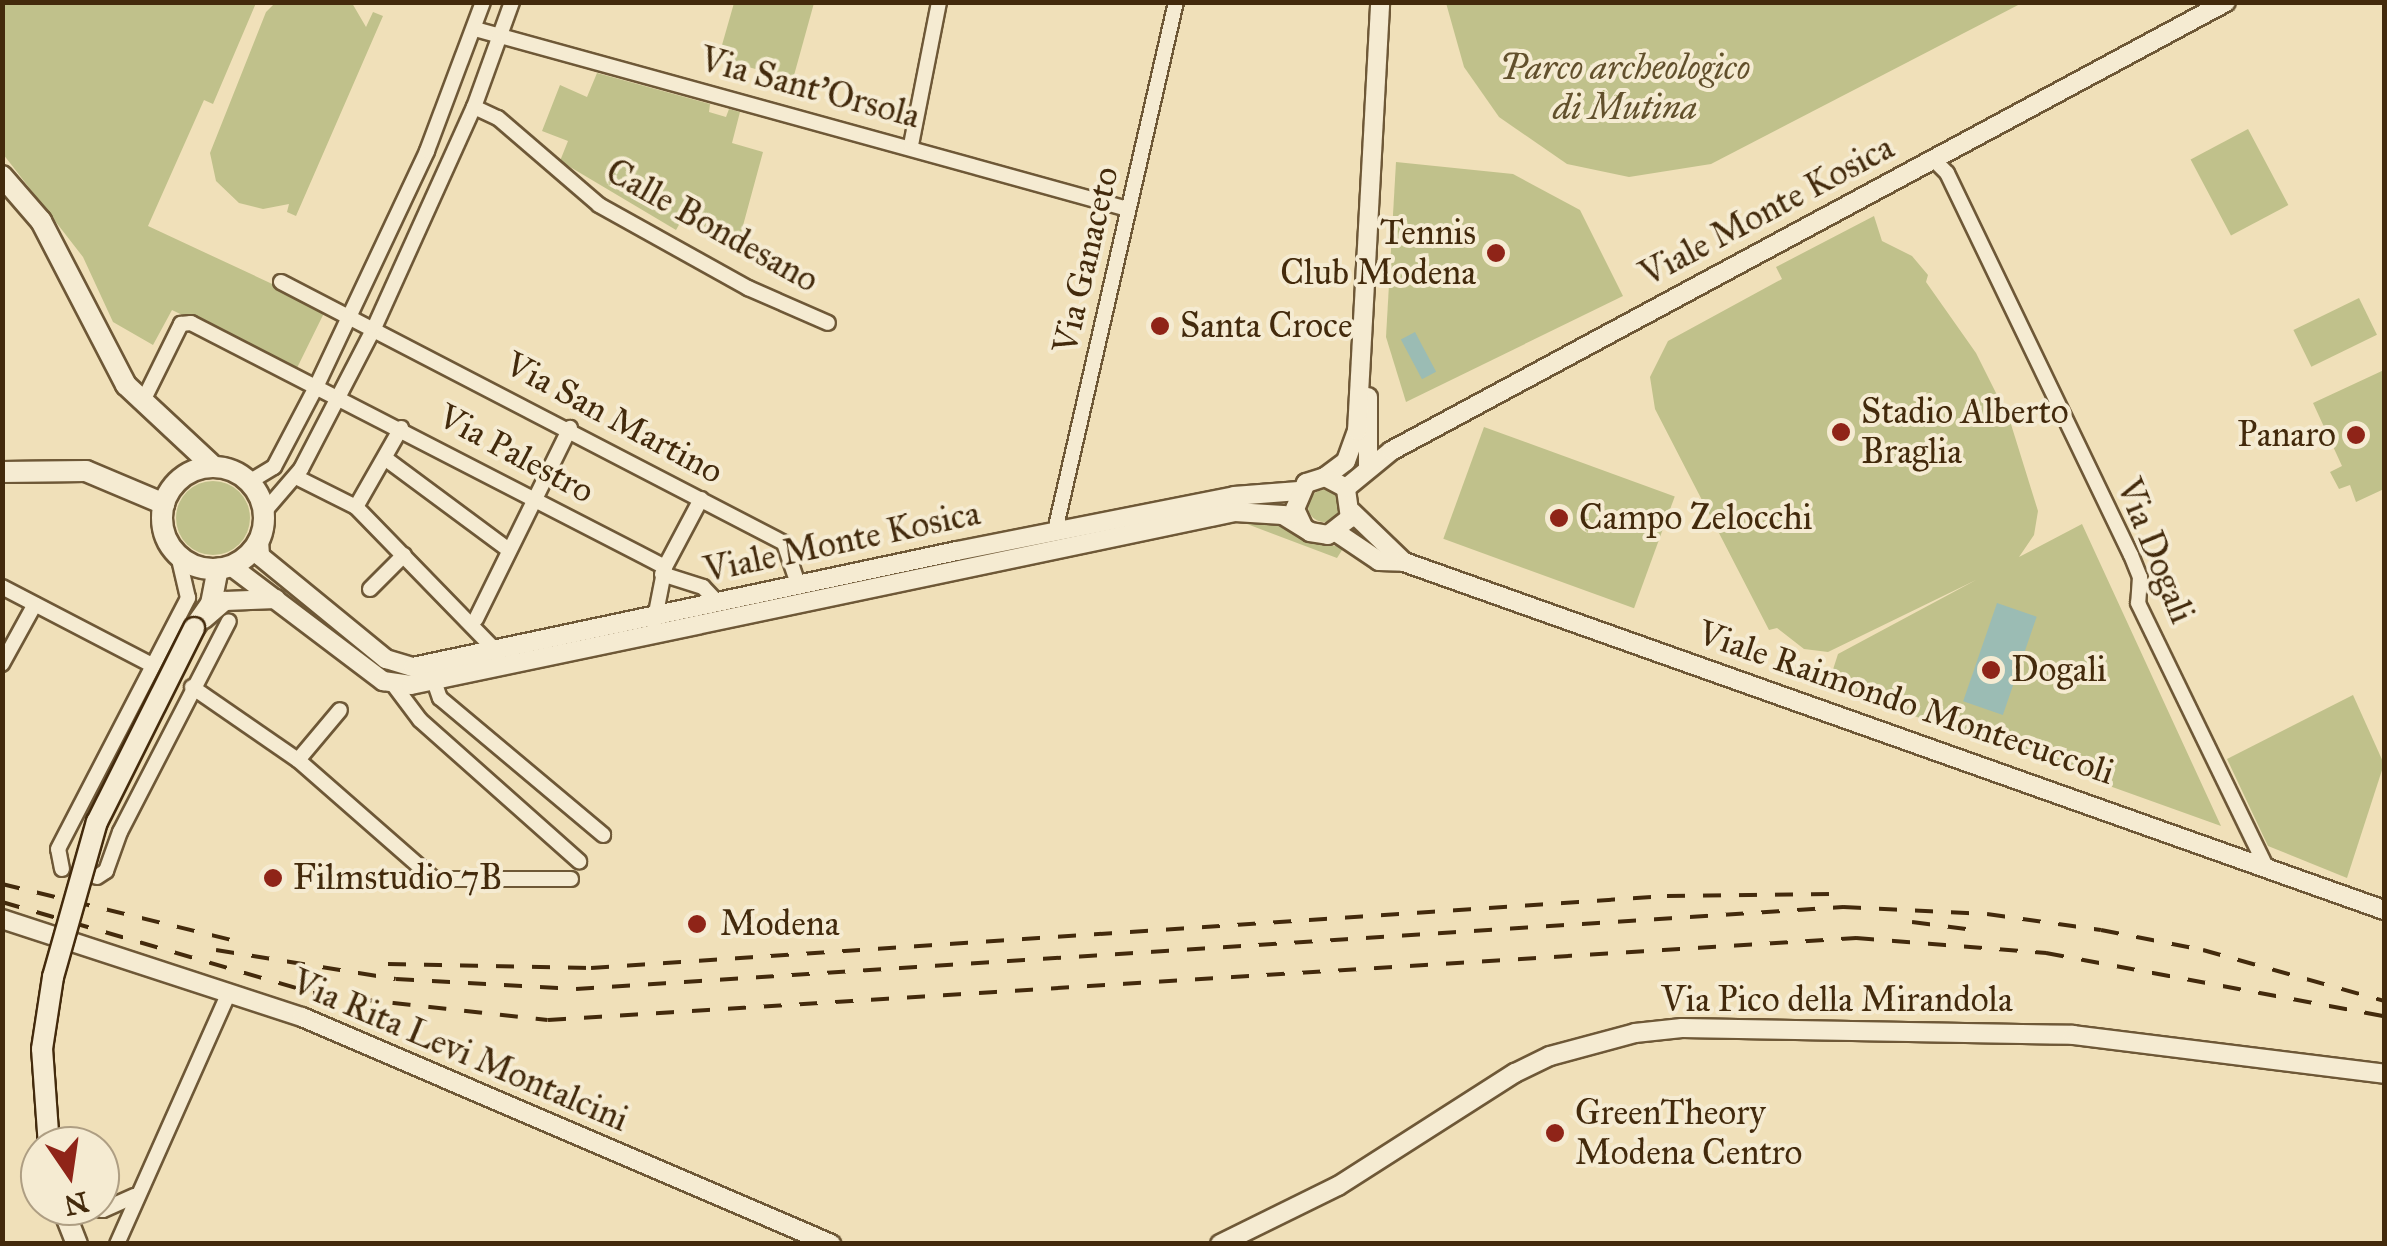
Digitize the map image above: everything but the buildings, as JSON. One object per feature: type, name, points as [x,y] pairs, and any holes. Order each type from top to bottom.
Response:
[{"type":"main road","points":[[2,176],[41,221],[110,361],[214,467],[248,482],[264,512],[259,541],[224,568],[97,822],[56,965],[42,1050],[48,1126]]},
{"type":"main road","points":[[199,620],[186,561],[163,529],[164,504],[184,476],[214,467]]},
{"type":"main road","points":[[2,472],[86,471],[164,504]]},
{"type":"main road","points":[[186,561],[224,568]]},
{"type":"street","points":[[248,482],[274,467],[317,384],[428,151],[484,2]]},
{"type":"street","points":[[264,512],[296,478],[375,326],[474,107],[512,2]]},
{"type":"street","points":[[911,146],[939,2]]},
{"type":"street","name":"Via Ganaceto","points":[[1055,531],[1176,2]]},
{"type":"street","points":[[1368,466],[1364,364],[1380,2]]},
{"type":"street","name":"Viale Monte Kosica","points":[[1346,488],[1368,466],[2226,2]]},
{"type":"street","name":"Via Sant'Orsola","points":[[474,30],[1128,208]]},
{"type":"street","name":"Calle Bondesano","points":[[474,107],[498,118],[599,205],[748,288],[828,322]]},
{"type":"street","name":"Via Dogali","points":[[1932,158],[1949,185],[2131,555],[2140,576],[2138,603],[2264,863]]},
{"type":"street","name":"Via San Martino","points":[[281,282],[351,313],[790,547],[798,584]]},
{"type":"street","name":"Via Palestro","points":[[144,399],[187,322],[317,384],[534,497],[663,570],[703,587],[716,601]]},
{"type":"street","points":[[1336,532],[1352,512],[1346,488],[1325,477],[1352,452],[1364,364]]},
{"type":"street","points":[[356,507],[401,428]]},
{"type":"street","points":[[476,618],[570,428]]},
{"type":"street","points":[[386,459],[508,550]]},
{"type":"street","name":"Viale Monte Kosica","points":[[259,541],[260,556],[400,665],[495,650],[1234,496],[1300,490],[1325,477]]},
{"type":"street","points":[[296,478],[356,507],[495,650]]},
{"type":"street","points":[[1300,490],[1295,509],[1303,526]]},
{"type":"street","points":[[653,634],[663,570],[701,498]]},
{"type":"street","name":"Viale Monte Kosica","points":[[393,684],[434,681],[1235,512],[1283,515],[1318,535],[1336,532]]},
{"type":"street","name":"Viale Raimondo Montecuccoli","points":[[1352,512],[1404,562]]},
{"type":"street","name":"Viale Raimondo Montecuccoli","points":[[1336,532],[1379,561],[1404,562],[2264,863],[2384,910]]},
{"type":"street","points":[[370,589],[404,555]]},
{"type":"street","points":[[62,869],[58,848],[190,594],[186,561]]},
{"type":"street","points":[[224,568],[276,599],[393,684],[420,720],[579,862]]},
{"type":"street","points":[[2,587],[152,665]]},
{"type":"street","points":[[199,620],[225,601],[276,599]]},
{"type":"street","points":[[2,664],[35,604]]},
{"type":"street","points":[[97,877],[106,872],[192,686],[229,621]]},
{"type":"street","points":[[434,681],[440,698],[603,835]]},
{"type":"street","points":[[192,686],[298,760],[434,879],[571,879]]},
{"type":"street","points":[[298,760],[340,710]]},
{"type":"street","name":"Via Rita Levi Montalcini","points":[[2,919],[302,1017],[831,1244]]},
{"type":"street","points":[[108,1244],[118,1237],[229,992]]},
{"type":"street","name":"Via Pico della Mirandola","points":[[1220,1244],[1338,1186],[1515,1073],[1550,1056],[1636,1033],[1700,1028],[2072,1034],[2384,1074]]},
{"type":"street","points":[[120,1202],[136,1195]]},
{"type":"green space","name":"Parco archeologico di Mutina","points":[[1446,2],[2022,3],[1711,164],[1629,177],[1567,164],[1499,117],[1464,67]]},
{"type":"green space","points":[[2,3],[256,3],[213,104],[204,100],[148,226],[326,309],[296,370],[172,310],[153,345],[113,322],[83,257],[3,154]]},
{"type":"green space","points":[[275,3],[352,3],[366,27],[373,12],[383,16],[296,216],[287,212],[289,204],[263,209],[239,203],[216,181],[210,153],[266,12]]},
{"type":"green space","points":[[734,3],[814,3],[793,79],[718,59]]},
{"type":"green space","points":[[597,73],[710,104],[709,112],[726,117],[729,109],[740,112],[732,143],[763,152],[738,244],[684,216],[676,230],[560,161],[568,141],[542,131],[560,85],[587,97]]},
{"type":"green space","points":[[2248,129],[2288,205],[2231,235],[2191,160]]},
{"type":"green space","name":"Tennis Club Modena","points":[[1396,162],[1513,174],[1580,210],[1623,296],[1406,402],[1386,337]]},
{"type":"green space","name":"Stadio Alberto Braglia","points":[[1874,216],[1882,241],[1912,256],[1928,275],[1926,282],[1976,353],[2010,421],[2038,511],[2034,535],[2019,557],[2082,524],[2221,826],[1828,685],[1838,654],[1976,580],[1828,652],[1804,649],[1777,628],[1769,630],[1655,409],[1650,377],[1668,341],[1782,279],[1776,267]]},
{"type":"green space","points":[[2359,298],[2377,335],[2311,367],[2293,330]]},
{"type":"green space","name":"Panaro","points":[[2384,370],[2384,489],[2356,502],[2350,485],[2339,489],[2330,472],[2342,466],[2313,403]]},
{"type":"green space","name":"Campo Zelocchi","points":[[1484,427],[1675,496],[1634,608],[1443,539]]},
{"type":"green space","points":[[213,481],[239,492],[250,518],[239,544],[213,555],[187,544],[176,518],[187,492]]},
{"type":"green space","points":[[1324,490],[1335,495],[1340,506],[1335,517],[1324,522],[1313,517],[1308,506],[1313,495]]},
{"type":"green space","points":[[1253,519],[1279,523],[1311,543],[1344,547],[1337,558],[1247,524]]},
{"type":"green space","points":[[2353,695],[2384,764],[2347,878],[2268,846],[2227,759]]},
{"type":"water","points":[[1415,332],[1436,372],[1422,379],[1401,340]]},
{"type":"water","points":[[1997,603],[2037,617],[2003,715],[1963,701]]},
{"type":"railway","points":[[2,884],[235,941]]},
{"type":"railway","points":[[388,964],[591,968],[1667,896],[1831,894]]},
{"type":"railway","points":[[2,902],[321,995],[548,1020],[1856,938],[2046,953],[2384,1016]]},
{"type":"railway","points":[[216,950],[396,979],[576,989],[1843,907],[1987,914],[2101,930],[2203,950],[2384,1001]]},
{"type":"railway","points":[[1912,922],[1981,931]]},
{"type":"place","name":"Tennis Club Modena","points":[[1496,253]]},
{"type":"place","name":"Santa Croce","points":[[1160,326]]},
{"type":"place","name":"Stadio Alberto Braglia","points":[[1841,432]]},
{"type":"place","name":"Panaro","points":[[2356,435]]},
{"type":"place","name":"Campo Zelocchi","points":[[1559,518]]},
{"type":"place","name":"Dogali","points":[[1991,670]]},
{"type":"place","name":"Filmstudio 7B","points":[[273,878]]},
{"type":"place","name":"Modena","points":[[697,924]]},
{"type":"place","name":"GreenTheory Modena Centro","points":[[1555,1133]]}]
